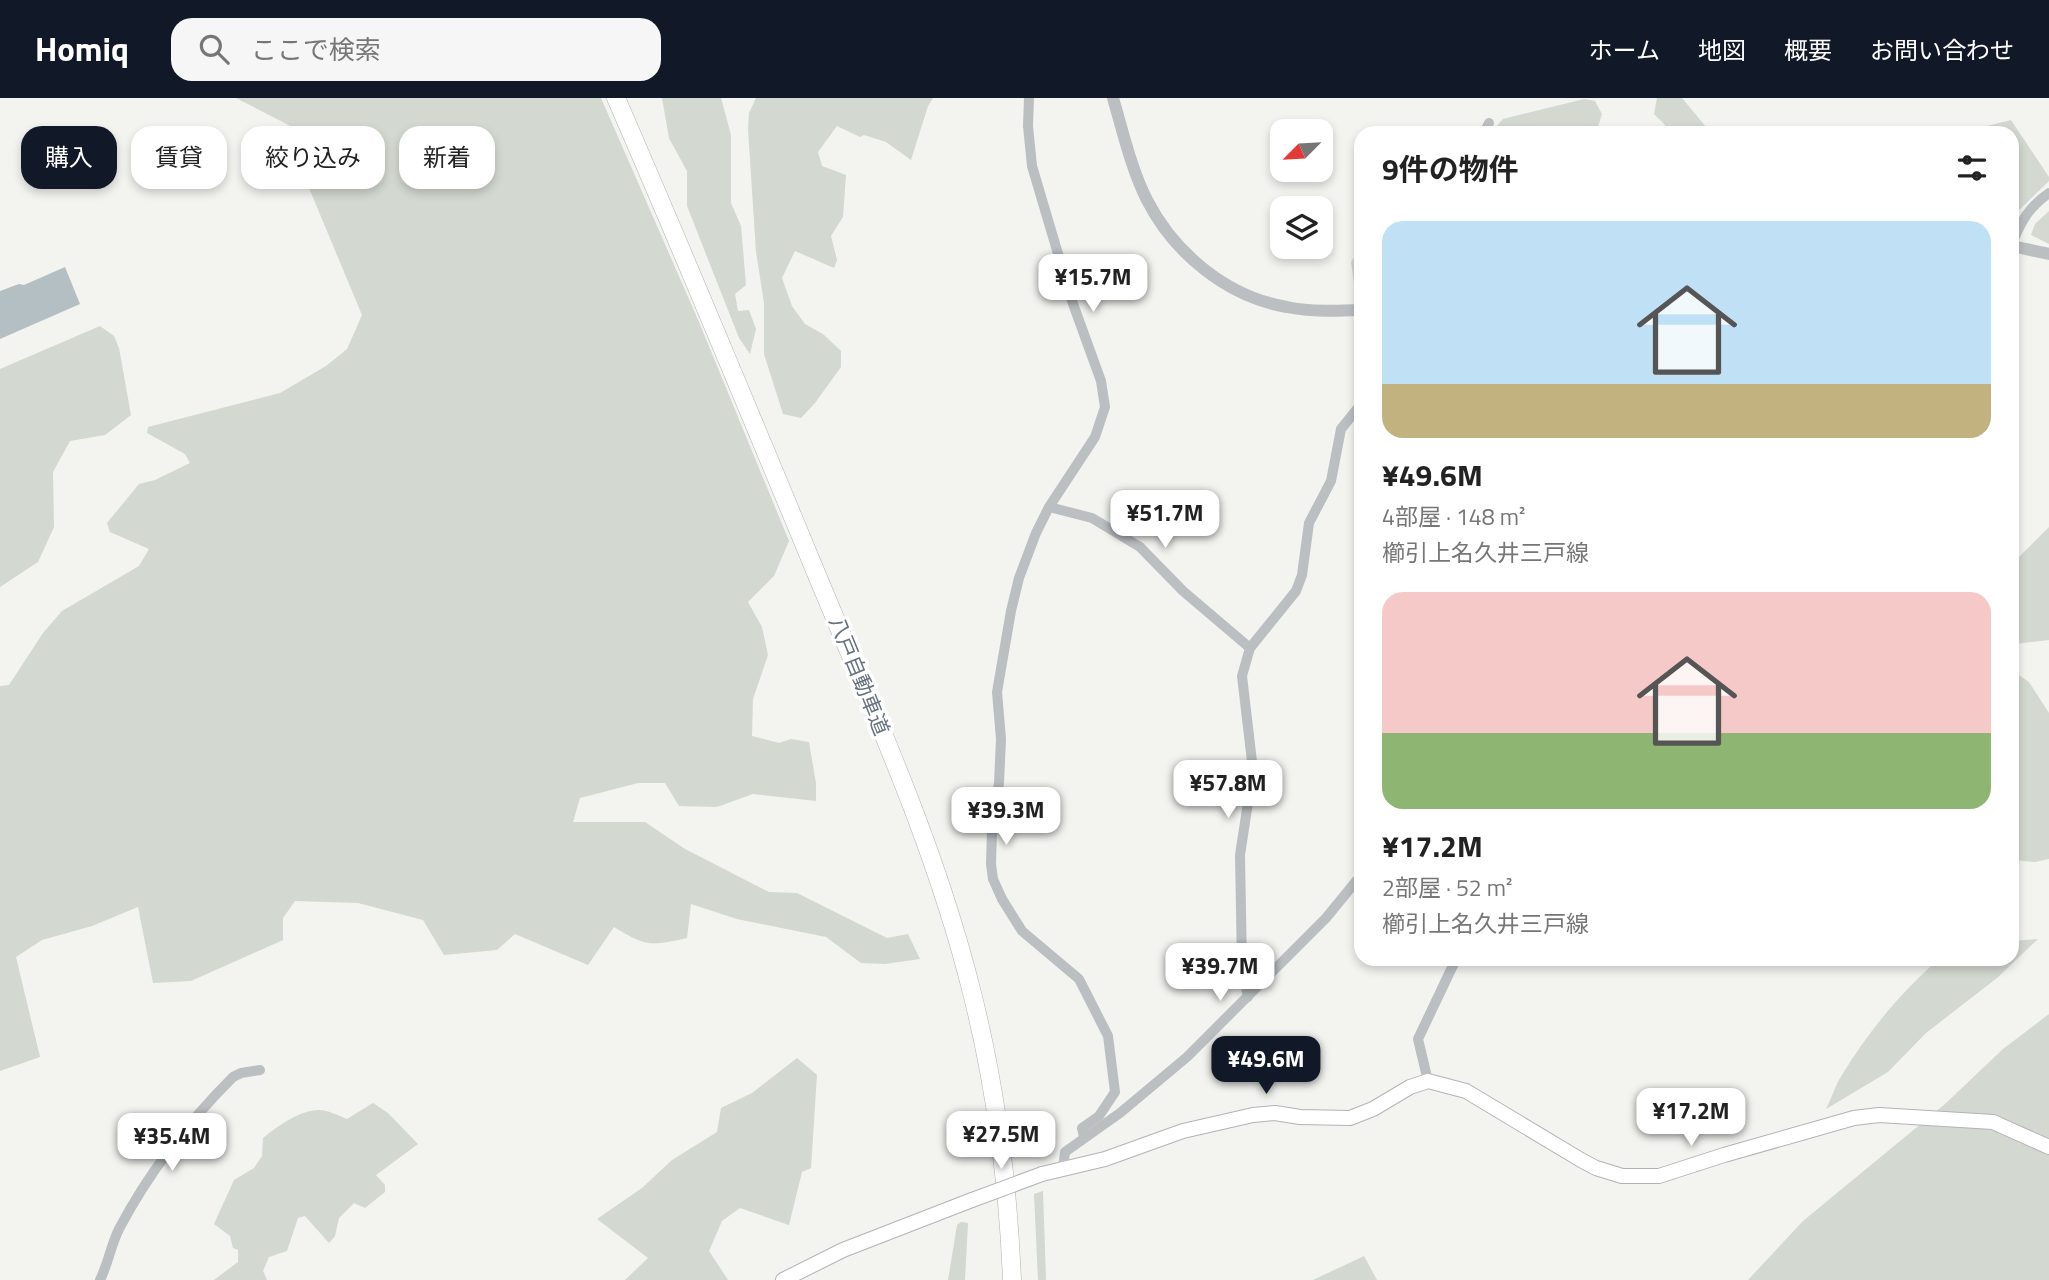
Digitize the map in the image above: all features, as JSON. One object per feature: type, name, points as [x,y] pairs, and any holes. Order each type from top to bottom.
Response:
[{"type":"highway","name":"八戸自動車道","points":[[616,98],[699,290],[876,718],[935,871],[972,994],[992,1088],[1003,1159],[1012,1280]]},
{"type":"highway","name":"八戸自動車道","points":[[627,98],[884,714],[950,892],[981,995],[1000,1086],[1011,1152],[1021,1280]]},
{"type":"main road","points":[[783,1280],[843,1250],[1042,1174],[1105,1159],[1183,1131],[1253,1115],[1275,1113],[1300,1117],[1350,1118],[1373,1109],[1410,1087],[1428,1081],[1466,1091],[1596,1168],[1636,1177],[1672,1174],[1724,1155],[1867,1116],[1981,1120],[2003,1126],[2049,1147]]},
{"type":"street","points":[[1029,98],[1028,126],[1032,166],[1065,279],[1104,396],[1105,407],[1095,437],[1049,507],[1019,578],[1001,657],[997,692],[999,783],[990,864],[1002,899],[1022,932],[1079,979],[1108,1036],[1115,1092],[1099,1116],[1082,1128],[1084,1138]]},
{"type":"street","points":[[1113,98],[1146,197],[1165,229],[1194,261],[1223,283],[1276,305],[1325,311],[1354,310]]},
{"type":"street","points":[[2019,226],[2029,208],[2049,193]]},
{"type":"street","points":[[2019,247],[2049,254]]},
{"type":"street","points":[[1248,997],[1242,966],[1240,855],[1253,770],[1242,676],[1250,648],[1296,591],[1302,575],[1309,523],[1331,481],[1341,429],[1354,413]]},
{"type":"street","points":[[1049,507],[1092,518],[1140,547],[1184,591],[1250,648]]},
{"type":"street","points":[[1063,1168],[1065,1152],[1152,1088],[1248,997],[1326,918],[1354,884]]},
{"type":"street","points":[[1428,1081],[1418,1040],[1453,966]]},
{"type":"street","points":[[100,1280],[117,1234],[161,1161],[233,1077],[260,1070]]},
{"type":"shaded area","points":[[236,98],[601,98],[699,322],[789,541],[774,576],[748,602],[762,627],[768,655],[753,699],[752,736],[779,743],[791,739],[809,742],[816,783],[816,801],[753,794],[717,807],[679,806],[665,783],[638,783],[580,798],[573,822],[645,822],[685,849],[769,892],[797,893],[887,938],[908,934],[920,959],[885,964],[861,963],[826,937],[737,919],[691,904],[687,938],[649,943],[614,927],[588,965],[515,934],[497,950],[444,955],[423,920],[358,903],[295,901],[283,918],[283,940],[191,981],[153,983],[138,907],[92,926],[42,940],[16,957],[40,1057],[0,1071],[0,686],[9,685],[43,633],[62,611],[139,566],[149,549],[110,532],[107,523],[139,484],[155,480],[190,463],[185,454],[147,433],[148,427],[280,393],[326,366],[347,349],[362,315],[309,189],[385,189],[385,126],[290,126]]},
{"type":"shaded area","points":[[662,98],[721,98],[731,135],[731,203],[741,226],[746,285],[735,294],[738,311],[749,310],[756,329],[750,354],[739,338],[687,206],[687,171],[669,138]]},
{"type":"shaded area","points":[[756,98],[933,98],[911,160],[886,142],[864,135],[860,137],[837,126],[818,152],[822,166],[846,175],[843,217],[831,236],[837,260],[834,268],[795,251],[782,278],[792,306],[805,324],[823,334],[841,351],[841,367],[801,418],[783,414],[764,354],[764,303],[756,252],[748,129],[749,113]]},
{"type":"shaded area","points":[[1657,98],[1682,98],[1705,126],[1666,126],[1654,114]]},
{"type":"shaded area","points":[[1584,99],[1595,101],[1602,114],[1598,126],[1497,126],[1503,119]]},
{"type":"shaded area","points":[[2011,120],[2015,126],[1987,126]]},
{"type":"shaded area","points":[[2019,132],[2049,177],[2049,181],[2019,210]]},
{"type":"shaded area","points":[[2049,211],[2049,244],[2031,235],[2035,224]]},
{"type":"shaded area","points":[[1354,258],[1354,282],[1351,262]]},
{"type":"shaded area","points":[[65,267],[80,304],[0,339],[0,291],[19,284],[24,285]]},
{"type":"shaded area","points":[[100,326],[114,336],[119,348],[131,415],[105,435],[70,441],[53,472],[54,527],[38,562],[0,587],[0,369]]},
{"type":"shaded area","points":[[2049,527],[2049,640],[2019,643],[2019,557]]},
{"type":"shaded area","points":[[2019,675],[2029,682],[2049,713],[2049,859],[2035,862],[2019,861]]},
{"type":"shaded area","points":[[2038,939],[2019,957],[2019,941]]},
{"type":"shaded area","points":[[1931,966],[2010,966],[1926,1033],[1888,1072],[1826,1109],[1852,1059],[1874,1028]]},
{"type":"shaded area","points":[[2049,1014],[2049,1280],[1748,1280],[1803,1221],[1945,1104],[2003,1049]]},
{"type":"shaded area","points":[[797,1058],[817,1075],[811,1168],[802,1172],[789,1225],[740,1208],[722,1221],[709,1251],[728,1280],[625,1280],[648,1258],[597,1219],[642,1188],[672,1160],[717,1132],[721,1108],[752,1093]]},
{"type":"shaded area","points":[[373,1103],[388,1113],[418,1144],[376,1175],[385,1185],[385,1192],[365,1208],[354,1203],[339,1218],[335,1236],[329,1243],[305,1216],[298,1218],[287,1251],[269,1257],[263,1271],[267,1280],[214,1280],[238,1262],[238,1250],[233,1248],[230,1236],[214,1224],[234,1180],[254,1168],[262,1156],[263,1138],[304,1113],[322,1110],[347,1119]]},
{"type":"shaded area","points":[[1043,1191],[1046,1280],[1038,1280],[1034,1194]]},
{"type":"shaded area","points":[[961,1222],[968,1223],[965,1280],[948,1280],[957,1225]]},
{"type":"shaded area","points":[[1364,1256],[1377,1280],[1313,1280]]}]
